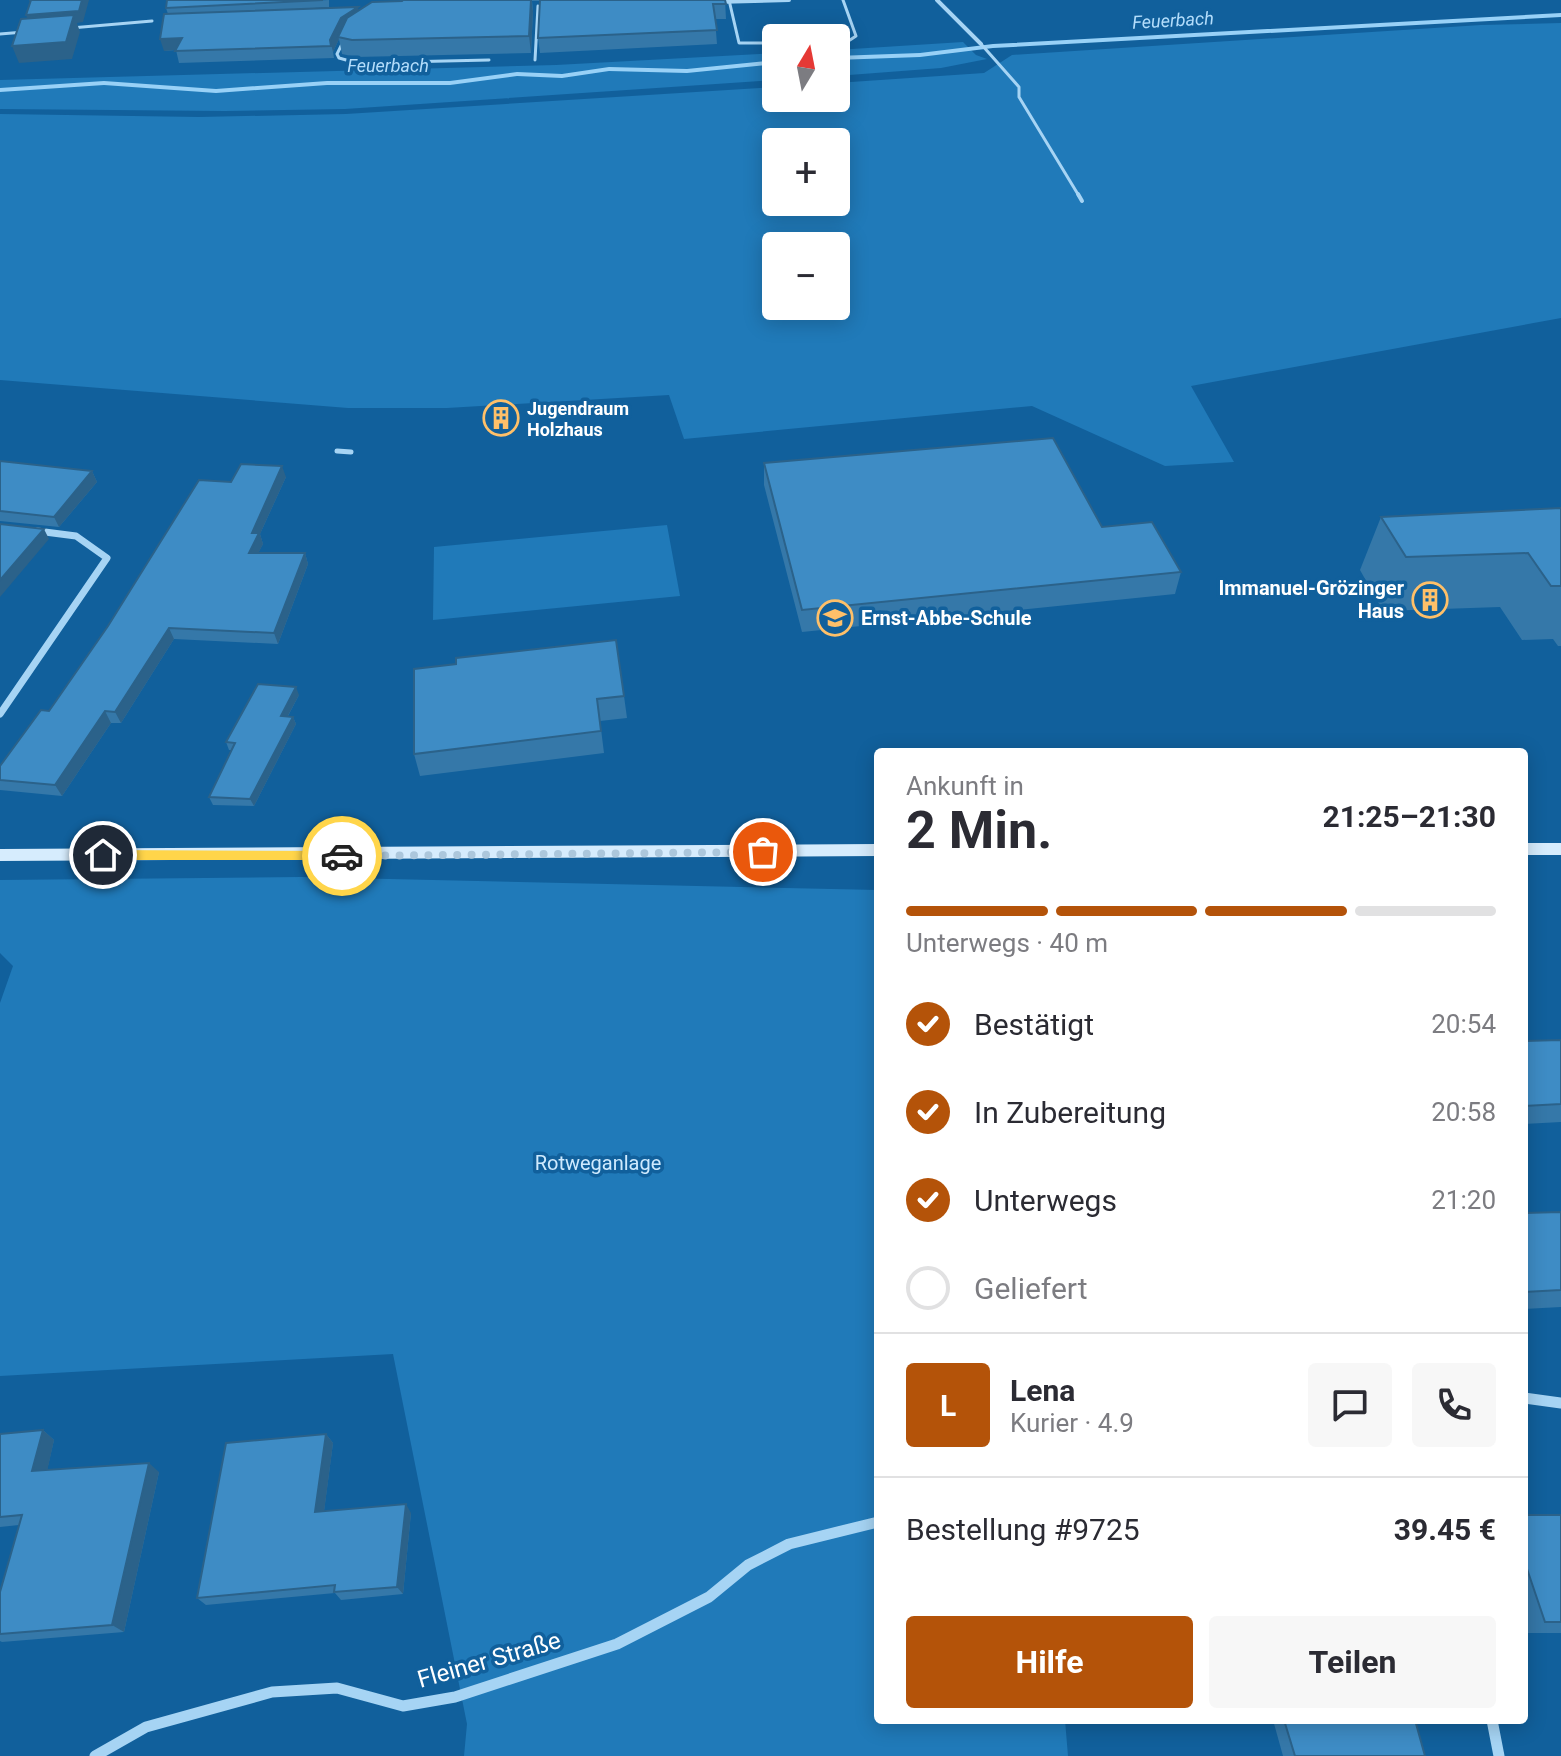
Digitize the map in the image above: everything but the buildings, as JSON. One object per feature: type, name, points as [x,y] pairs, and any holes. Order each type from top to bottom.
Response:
[{"type":"main road","points":[[1528,849],[1561,849]]},
{"type":"main road","points":[[0,855],[874,850]]},
{"type":"street","points":[[713,2],[789,0]]},
{"type":"street","points":[[937,0],[981,44]]},
{"type":"street","points":[[0,714],[107,558],[76,536],[30,530]]},
{"type":"street","points":[[1528,1399],[1561,1403]]},
{"type":"street","name":"Fleiner Straße","points":[[95,1756],[146,1727],[272,1692],[337,1688],[403,1706],[455,1697],[617,1644],[709,1597],[748,1565],[789,1544],[874,1523]]},
{"type":"street","points":[[1493,1724],[1499,1756]]},
{"type":"lane","points":[[843,0],[856,36],[850,40]]},
{"type":"lane","points":[[729,1],[739,43],[762,43]]},
{"type":"lane","points":[[535,60],[538,6]]},
{"type":"lane","points":[[61,29],[152,21]]},
{"type":"lane","points":[[0,34],[30,31]]},
{"type":"lane","points":[[347,32],[337,54],[344,61],[489,60]]},
{"type":"lane","points":[[981,44],[1019,87],[1019,97],[1082,201]]},
{"type":"lane","points":[[337,451],[351,452]]},
{"type":"green space","points":[[1561,23],[1561,318],[1191,386],[1234,462],[1165,466],[1032,406],[684,439],[669,395],[447,408],[348,408],[0,380],[0,114],[199,117],[346,114],[762,88],[762,112],[850,112],[850,82],[984,73],[1012,55],[1481,25]]},
{"type":"green space","points":[[963,42],[976,55],[987,59],[941,68],[850,75],[850,49]]},
{"type":"green space","points":[[762,54],[762,81],[345,109],[0,109],[0,80],[556,65]]},
{"type":"green space","points":[[667,525],[680,596],[433,620],[434,547]]},
{"type":"green space","name":"Rotweganlage","points":[[301,877],[874,890],[874,1724],[1065,1724],[1068,1756],[464,1756],[467,1724],[393,1354],[0,1376],[0,1003],[13,966],[0,953],[0,880]]},
{"type":"waterway","name":"Feuerbach","points":[[850,58],[920,55],[993,46],[1561,15]]},
{"type":"waterway","name":"Feuerbach","points":[[0,90],[104,83],[216,91],[327,83],[450,83],[517,74],[562,76],[609,69],[687,71],[762,63]]},
{"type":"way so far","points":[[342,856],[763,852]]},
{"type":"place","name":"Jugendraum Holzhaus","points":[[501,418]]},
{"type":"place","name":"Immanuel-Grözinger Haus","points":[[1430,600]]},
{"type":"place","name":"Ernst-Abbe-Schule","points":[[835,618]]},
{"type":"route","points":[[103,855],[342,856]]}]
